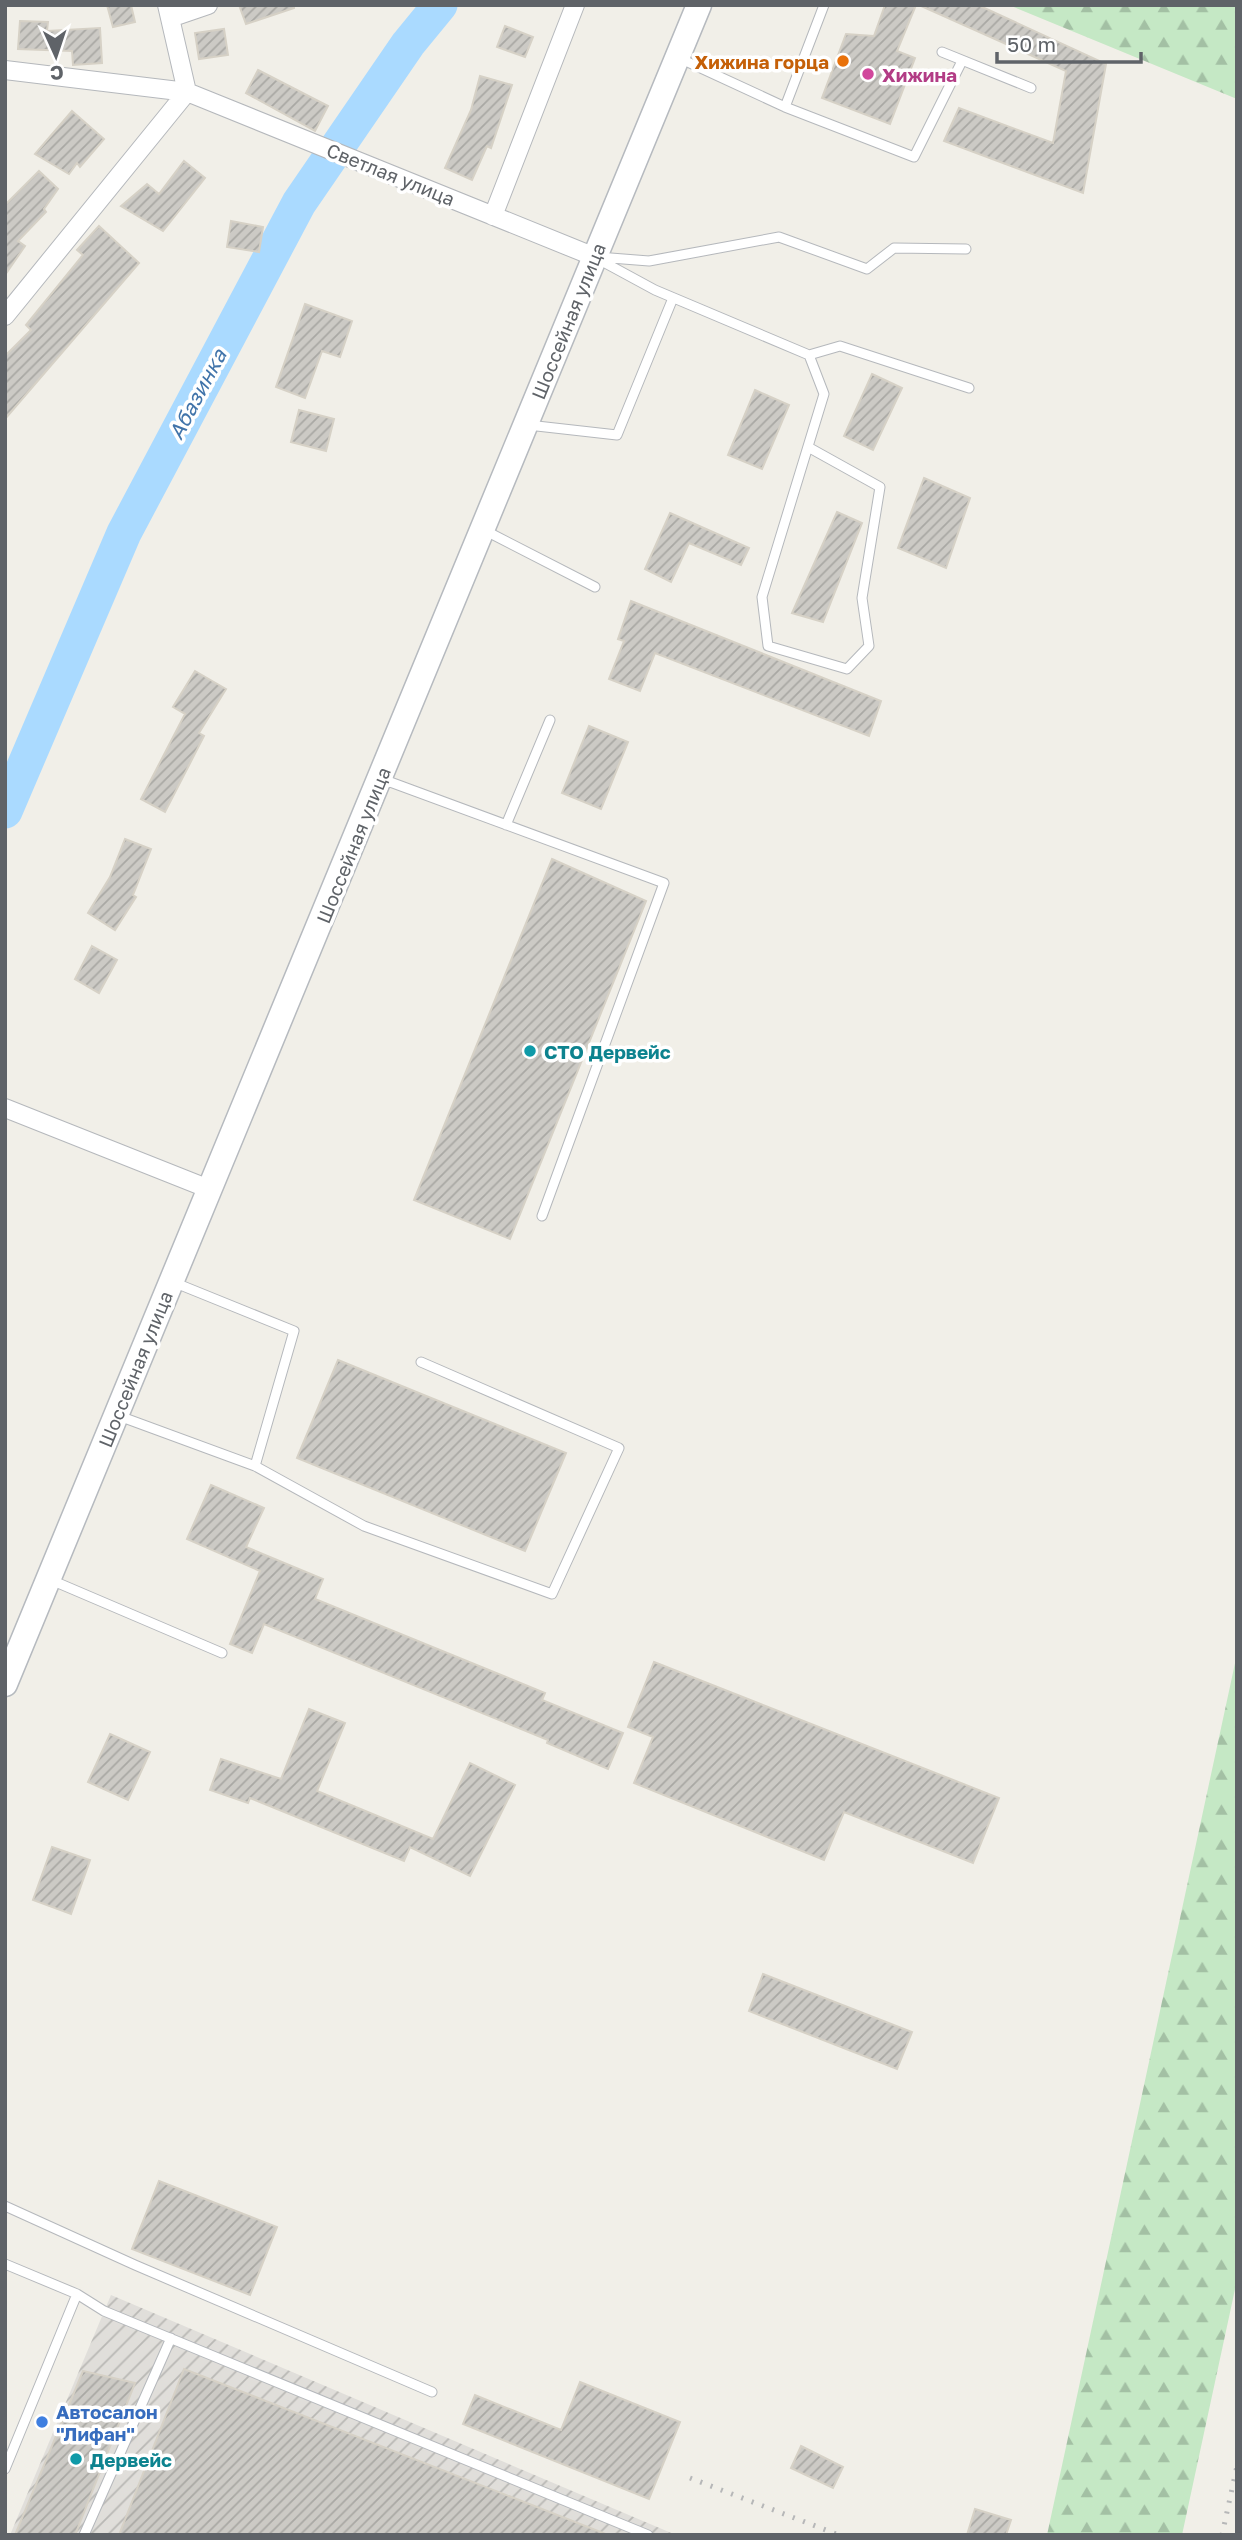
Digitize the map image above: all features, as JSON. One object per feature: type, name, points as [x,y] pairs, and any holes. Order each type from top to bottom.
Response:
[{"type":"main road","name":"Шоссейная улица","points":[[5,1659],[116,1415],[380,779],[526,424],[590,255],[691,5]]},
{"type":"main road","name":"Шоссейная улица","points":[[5,1684],[44,1577],[199,1185],[473,517],[699,5]]},
{"type":"street","points":[[5,316],[187,92],[168,12],[208,5]]},
{"type":"street","points":[[493,216],[575,5]]},
{"type":"street","name":"Светлая улица","points":[[5,70],[187,92],[590,255]]},
{"type":"street","points":[[5,1108],[199,1185]]},
{"type":"lane","points":[[785,107],[824,5]]},
{"type":"lane","points":[[942,52],[1031,88]]},
{"type":"lane","points":[[677,57],[785,107],[914,157],[962,61]]},
{"type":"lane","points":[[590,255],[649,261],[779,237],[867,268],[894,248],[966,248]]},
{"type":"lane","points":[[590,255],[673,298],[809,355],[839,346],[970,388]]},
{"type":"lane","points":[[526,424],[617,435],[673,298]]},
{"type":"lane","points":[[808,447],[880,487],[862,598],[869,646],[847,669],[768,646],[762,597],[824,394],[809,355]]},
{"type":"lane","points":[[483,529],[595,587]]},
{"type":"lane","points":[[506,825],[550,720]]},
{"type":"lane","points":[[380,779],[664,883],[542,1216]]},
{"type":"lane","points":[[171,1281],[294,1331],[255,1466]]},
{"type":"lane","points":[[116,1415],[255,1466],[364,1526],[552,1594],[619,1448],[421,1362]]},
{"type":"lane","points":[[44,1577],[222,1653]]},
{"type":"lane","points":[[5,2206],[135,2265],[432,2392]]},
{"type":"lane","points":[[5,2264],[77,2294],[104,2311],[648,2535]]},
{"type":"lane","points":[[5,2469],[77,2294]]},
{"type":"lane","points":[[84,2535],[171,2338]]},
{"type":"shaded area","points":[[111,2295],[676,2535],[10,2535]]},
{"type":"green space","points":[[1009,5],[1237,5],[1237,99]]},
{"type":"green space","points":[[1237,1654],[1237,2280],[1182,2535],[1047,2535]]},
{"type":"building","points":[[107,5],[131,5],[135,22],[113,27]]},
{"type":"building","points":[[239,5],[294,5],[294,8],[246,24]]},
{"type":"building","points":[[885,5],[916,5],[897,51],[915,58],[890,124],[822,98],[846,34],[874,36]]},
{"type":"building","points":[[919,5],[978,5],[1106,64],[1083,193],[944,141],[959,108],[1053,143],[1066,71]]},
{"type":"building","points":[[20,21],[48,22],[47,31],[100,28],[102,63],[73,65],[72,51],[18,49]]},
{"type":"building","points":[[505,26],[533,37],[525,57],[497,47]]},
{"type":"building","points":[[224,29],[228,55],[199,59],[195,33]]},
{"type":"building","points":[[258,70],[328,106],[315,131],[246,93]]},
{"type":"building","points":[[480,76],[512,85],[491,148],[487,146],[472,180],[445,168],[471,110]]},
{"type":"building","points":[[72,111],[104,139],[80,167],[77,163],[69,174],[35,154]]},
{"type":"building","points":[[184,161],[205,178],[163,231],[121,206],[147,184],[159,194]]},
{"type":"building","points":[[39,171],[58,189],[44,209],[46,212],[18,241],[25,246],[5,275],[5,205]]},
{"type":"building","points":[[231,221],[263,227],[259,252],[227,247]]},
{"type":"building","points":[[99,226],[139,263],[5,419],[5,356],[31,330],[26,325],[83,255],[77,250]]},
{"type":"building","points":[[305,304],[352,321],[340,357],[322,351],[305,398],[276,387]]},
{"type":"building","points":[[872,374],[902,388],[873,450],[844,436]]},
{"type":"building","points":[[755,390],[789,405],[762,469],[728,455]]},
{"type":"building","points":[[299,410],[334,419],[326,451],[291,442]]},
{"type":"building","points":[[924,478],[970,498],[946,568],[898,548]]},
{"type":"building","points":[[837,512],[862,523],[823,622],[792,613]]},
{"type":"building","points":[[670,513],[749,548],[741,565],[689,543],[671,582],[645,569]]},
{"type":"building","points":[[631,601],[881,701],[869,736],[655,653],[640,691],[609,679],[624,641],[618,639]]},
{"type":"building","points":[[195,671],[226,689],[199,733],[204,736],[165,812],[141,799],[185,714],[173,707]]},
{"type":"building","points":[[589,726],[628,742],[601,809],[562,793]]},
{"type":"building","points":[[125,839],[151,849],[133,895],[136,897],[115,930],[88,913],[110,877]]},
{"type":"building","name":"СТО Дервейс","points":[[552,859],[646,901],[510,1239],[414,1200]]},
{"type":"building","points":[[92,946],[117,960],[99,993],[75,979]]},
{"type":"building","points":[[338,1360],[566,1453],[525,1551],[297,1458]]},
{"type":"building","points":[[211,1485],[264,1508],[246,1547],[323,1579],[315,1599],[545,1693],[542,1700],[623,1733],[608,1769],[547,1743],[548,1740],[264,1624],[252,1653],[230,1644],[260,1571],[187,1539]]},
{"type":"building","points":[[654,1662],[999,1798],[973,1863],[844,1812],[824,1860],[634,1783],[653,1737],[628,1727]]},
{"type":"building","points":[[309,1709],[345,1723],[317,1791],[433,1839],[470,1763],[515,1785],[470,1876],[410,1847],[404,1861],[250,1798],[248,1803],[210,1790],[221,1759],[281,1779]]},
{"type":"building","points":[[110,1734],[150,1752],[128,1800],[88,1782]]},
{"type":"building","points":[[52,1847],[90,1860],[71,1914],[33,1900]]},
{"type":"building","points":[[763,1974],[912,2032],[897,2069],[749,2011]]},
{"type":"building","points":[[159,2181],[277,2227],[250,2295],[132,2249]]},
{"type":"building","points":[[184,2369],[606,2534],[119,2535]]},
{"type":"building","name":"Дервейс","points":[[83,2371],[135,2383],[75,2535],[15,2535]]},
{"type":"building","points":[[580,2382],[680,2422],[649,2499],[463,2424],[475,2395],[561,2430]]},
{"type":"building","points":[[801,2446],[843,2467],[833,2488],[791,2468]]},
{"type":"building","points":[[975,2509],[1011,2520],[1006,2535],[967,2535]]},
{"type":"waterway","name":"Абазинка","points":[[5,811],[124,533],[299,203],[408,44],[440,5]]},
{"type":"railway","points":[[1222,2535],[1237,2466]]},
{"type":"railway","points":[[690,2478],[839,2535]]},
{"type":"place","name":"Хижина горца","points":[[843,61]]},
{"type":"place","name":"Хижина","points":[[868,74]]},
{"type":"place","name":"СТО Дервейс","points":[[530,1051]]},
{"type":"place","name":"Автосалон \"Лифан\"","points":[[42,2422]]},
{"type":"place","name":"Дервейс","points":[[76,2459]]}]
